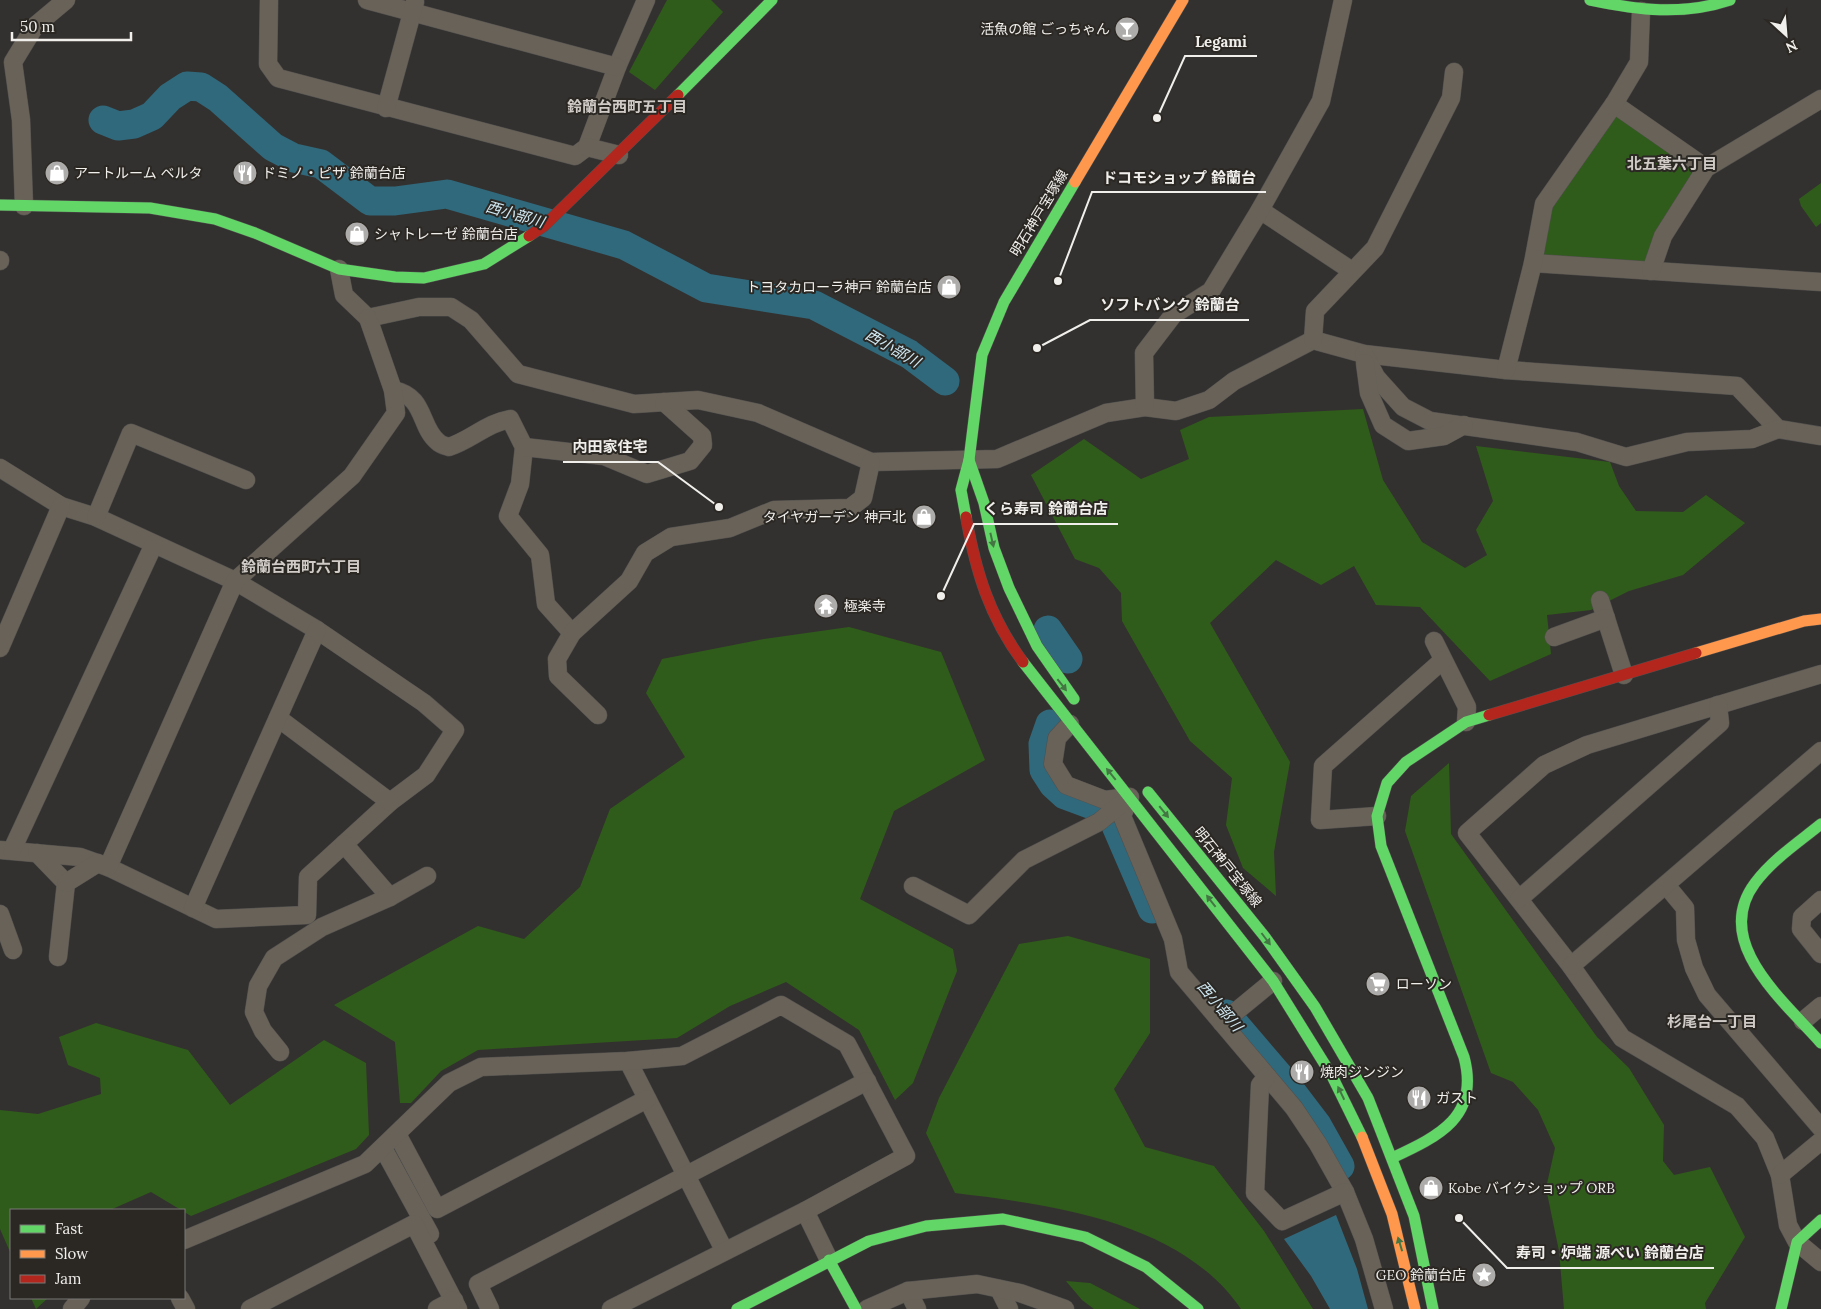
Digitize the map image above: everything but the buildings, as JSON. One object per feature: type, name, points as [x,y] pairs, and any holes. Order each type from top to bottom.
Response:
[{"type":"street","points":[[24,206],[21,120],[14,62],[35,26],[66,0]]},
{"type":"street","points":[[269,0],[268,64],[278,78],[386,108],[575,156],[587,147],[617,67],[646,0]]},
{"type":"street","points":[[368,0],[414,6],[617,67]]},
{"type":"street","points":[[0,205],[150,208],[215,219],[255,232],[339,268],[395,277],[424,278],[484,264],[544,226],[619,155],[772,0]]},
{"type":"street","name":"明石神戸宝塚線","points":[[1183,0],[1004,302],[982,355],[969,460],[961,490],[975,564],[988,602],[1009,643],[1070,724],[1130,797],[1273,981],[1305,1028],[1340,1090],[1374,1165],[1402,1248],[1415,1309]]},
{"type":"street","points":[[1145,407],[1144,354],[1173,315],[1211,291],[1260,210],[1321,101],[1343,0]]},
{"type":"street","points":[[1590,0],[1641,11],[1693,11],[1730,0]]},
{"type":"street","points":[[386,108],[414,6]]},
{"type":"street","points":[[1506,370],[1533,262],[1544,204],[1614,104],[1639,62],[1641,11]]},
{"type":"street","points":[[1313,340],[1316,311],[1375,248],[1451,98],[1454,72]]},
{"type":"street","points":[[1651,271],[1662,236],[1706,168],[1821,99]]},
{"type":"street","points":[[1614,104],[1706,168]]},
{"type":"street","points":[[587,147],[619,155]]},
{"type":"street","points":[[1260,210],[1352,271]]},
{"type":"street","points":[[1533,262],[1821,282]]},
{"type":"street","points":[[66,883],[103,865],[235,581],[352,476],[396,413],[393,390],[368,318],[344,295],[339,268]]},
{"type":"street","points":[[368,318],[419,307],[451,307],[471,320],[518,374],[634,404],[698,400],[758,413],[872,462],[997,459],[1106,413],[1145,407],[1176,411],[1209,400],[1234,381],[1313,340],[1364,354],[1506,370],[1737,386],[1778,429]]},
{"type":"street","points":[[1364,354],[1369,393],[1383,425],[1408,441],[1444,436],[1464,425]]},
{"type":"street","points":[[1364,354],[1376,377],[1403,407],[1430,421],[1577,442],[1626,456],[1687,442],[1752,439],[1778,429],[1821,436]]},
{"type":"street","points":[[393,390],[405,393],[417,406],[437,442],[449,447],[464,442],[498,421],[510,419],[524,447],[520,484],[508,516],[540,555],[546,604],[572,634]]},
{"type":"street","points":[[524,447],[604,456],[646,474],[690,461],[703,445],[702,436],[664,402]]},
{"type":"street","points":[[96,517],[131,433],[246,480]]},
{"type":"street","name":"明石神戸宝塚線","points":[[969,460],[984,502],[993,546],[1008,590],[1028,631],[1057,679],[1082,709]]},
{"type":"street","points":[[598,715],[558,676],[557,659],[572,634],[629,581],[645,552],[671,537],[730,528],[774,510],[850,508],[863,498],[872,462]]},
{"type":"street","points":[[0,468],[61,506],[96,517],[235,581],[317,630],[424,703],[456,730],[426,775],[390,802],[308,877],[307,915],[216,919],[103,865],[80,857],[6,850],[154,544]]},
{"type":"street","points":[[0,648],[61,506]]},
{"type":"street","points":[[1600,600],[1624,675]]},
{"type":"street","points":[[1554,637],[1606,618]]},
{"type":"street","points":[[1392,1158],[1436,1138],[1449,1126],[1462,1107],[1470,1082],[1464,1057],[1381,846],[1377,816],[1387,783],[1406,762],[1466,722],[1804,621],[1821,618]]},
{"type":"street","points":[[193,908],[317,630]]},
{"type":"street","points":[[1434,641],[1467,707],[1466,722]]},
{"type":"street","points":[[1377,816],[1320,820],[1323,766],[1443,660]]},
{"type":"street","points":[[1821,674],[1587,745],[1544,765],[1467,833],[1571,966],[1622,1038],[1737,1106],[1765,1138],[1780,1175],[1788,1225],[1797,1242],[1821,1262]]},
{"type":"street","points":[[1519,900],[1720,723],[1718,705]]},
{"type":"street","points":[[278,718],[390,802]]},
{"type":"street","points":[[1070,724],[1057,738],[1053,764],[1066,785],[1105,800],[1130,797]]},
{"type":"street","points":[[1571,966],[1821,752]]},
{"type":"street","name":"明石神戸宝塚線","points":[[1143,785],[1265,937],[1315,1007],[1368,1098],[1414,1216],[1433,1309]]},
{"type":"street","points":[[913,886],[969,915],[1024,860],[1099,822],[1130,797]]},
{"type":"street","points":[[1130,797],[1122,816],[1173,939],[1179,972],[1294,1108],[1345,1192],[1364,1240],[1384,1309]]},
{"type":"street","points":[[1821,824],[1754,883],[1740,908],[1741,938],[1751,963],[1821,1042]]},
{"type":"street","points":[[344,844],[390,897]]},
{"type":"street","points":[[37,853],[66,883]]},
{"type":"street","points":[[280,1052],[263,1031],[254,1012],[258,986],[274,958],[322,927],[390,897],[427,876]]},
{"type":"street","points":[[58,957],[66,883]]},
{"type":"street","points":[[1666,885],[1685,908],[1686,940],[1694,968],[1707,995],[1821,1128]]},
{"type":"street","points":[[1821,900],[1802,917],[1801,930],[1821,954]]},
{"type":"street","points":[[0,914],[13,950]]},
{"type":"street","points":[[1222,1023],[1273,981]]},
{"type":"street","points":[[185,1240],[365,1164],[449,1083],[480,1067],[628,1061],[682,1056],[781,1006],[847,1044],[906,1156],[805,1211],[724,1250],[610,1309]]},
{"type":"street","points":[[1803,1022],[1821,1006]]},
{"type":"street","points":[[628,1061],[724,1250]]},
{"type":"street","points":[[1266,1076],[1260,1085],[1255,1193],[1282,1221],[1345,1192]]},
{"type":"street","points":[[490,1309],[478,1284],[867,1081]]},
{"type":"street","points":[[397,1134],[437,1209],[647,1099]]},
{"type":"street","points":[[1780,1175],[1821,1141]]},
{"type":"street","points":[[383,1148],[471,1309]]},
{"type":"street","points":[[805,1211],[856,1309]]},
{"type":"street","points":[[737,1309],[869,1241],[926,1226],[1003,1219],[1085,1237],[1146,1267],[1198,1309]]},
{"type":"street","points":[[1781,1309],[1797,1242],[1821,1220]]},
{"type":"street","points":[[250,1309],[414,1224],[456,1305],[437,1309]]},
{"type":"street","points":[[867,1309],[908,1292],[977,1284],[1060,1306],[1065,1309]]},
{"type":"street","points":[[999,1289],[1009,1309]]},
{"type":"street","points":[[908,1292],[917,1309]]},
{"type":"street","points":[[72,1309],[80,1299]]},
{"type":"green space","points":[[667,0],[711,0],[723,12],[655,90],[629,72]]},
{"type":"green space","points":[[1621,116],[1690,163],[1692,176],[1655,232],[1648,267],[1546,258],[1539,246],[1548,205],[1610,118]]},
{"type":"green space","points":[[1821,183],[1821,223],[1816,227],[1801,206],[1799,199]]},
{"type":"green space","points":[[1363,409],[1383,480],[1422,542],[1465,568],[1487,555],[1476,530],[1493,501],[1476,446],[1610,462],[1619,486],[1636,511],[1683,512],[1706,495],[1745,523],[1683,575],[1629,591],[1591,610],[1547,615],[1551,654],[1490,681],[1420,607],[1376,605],[1354,566],[1321,585],[1276,560],[1210,623],[1290,762],[1274,852],[1276,896],[1243,868],[1226,825],[1232,778],[1190,741],[1122,621],[1121,593],[1099,568],[1075,559],[1031,475],[1084,439],[1141,479],[1189,459],[1180,430],[1209,417]]},
{"type":"green space","points":[[849,627],[941,652],[985,760],[894,811],[860,899],[953,949],[957,971],[913,1083],[895,1100],[859,1030],[786,982],[730,1006],[677,1038],[478,1050],[441,1071],[411,1103],[400,1103],[395,1042],[334,1005],[478,926],[524,939],[580,887],[610,809],[685,757],[646,693],[662,659],[764,639]]},
{"type":"green space","points":[[1449,763],[1451,834],[1597,1037],[1629,1068],[1664,1125],[1663,1161],[1674,1175],[1710,1167],[1745,1237],[1705,1303],[1706,1309],[1564,1309],[1559,1251],[1546,1188],[1555,1148],[1538,1110],[1513,1082],[1491,1073],[1405,831],[1411,796]]},
{"type":"green space","points":[[1068,936],[1150,959],[1150,1033],[1114,1089],[1145,1147],[1214,1166],[1264,1231],[1313,1309],[1241,1309],[1216,1279],[1185,1255],[1150,1237],[1112,1222],[1073,1212],[1033,1204],[955,1193],[926,1133],[939,1098],[1019,944]]},
{"type":"green space","points":[[96,1023],[188,1050],[230,1105],[324,1040],[366,1063],[369,1135],[356,1149],[191,1216],[185,1212],[185,1209],[179,1209],[151,1192],[112,1209],[10,1209],[10,1252],[0,1229],[0,1110],[38,1114],[101,1094],[100,1078],[68,1065],[59,1037]]},
{"type":"green space","points":[[1066,1281],[1090,1283],[1140,1309],[1094,1309],[1082,1300]]},
{"type":"green space","points":[[31,1299],[47,1299],[36,1309]]},
{"type":"water","points":[[1336,1215],[1357,1269],[1368,1309],[1330,1309],[1311,1276],[1284,1239]]},
{"type":"waterway","name":"西小部川","points":[[103,120],[118,126],[134,124],[152,116],[170,97],[187,86],[201,87],[218,98],[273,147],[294,158],[321,164],[370,201],[395,201],[447,194],[624,245],[706,288],[814,305],[909,354],[945,381]]},
{"type":"waterway","name":"西小部川","points":[[1048,630],[1068,659]]},
{"type":"waterway","name":"西小部川","points":[[1050,724],[1043,744],[1044,770],[1053,784],[1065,795],[1100,808],[1114,821],[1152,909]]},
{"type":"waterway","name":"西小部川","points":[[1226,1014],[1285,1083],[1317,1125],[1340,1166]]},
{"type":"traffic: fast","points":[[678,95],[772,0]]},
{"type":"traffic: fast","points":[[1590,0],[1660,10],[1695,8],[1730,0]]},
{"type":"traffic: fast","points":[[966,517],[961,490],[969,460],[982,355],[1004,302],[1075,182]]},
{"type":"traffic: fast","points":[[0,205],[150,208],[215,219],[255,233],[339,269],[395,277],[424,278],[484,264],[529,236]]},
{"type":"traffic: fast","points":[[969,460],[984,503],[994,548],[1009,588],[1037,646],[1074,699]]},
{"type":"traffic: fast","points":[[1023,662],[1273,981],[1332,1076],[1362,1137]]},
{"type":"traffic: fast","points":[[1392,1158],[1425,1141],[1452,1122],[1461,1110],[1466,1095],[1467,1078],[1464,1057],[1381,846],[1377,816],[1387,783],[1406,762],[1466,722],[1489,715]]},
{"type":"traffic: fast","points":[[1148,792],[1265,937],[1315,1007],[1368,1098],[1414,1216],[1433,1309]]},
{"type":"traffic: fast","points":[[1821,824],[1778,859],[1755,883],[1744,905],[1742,927],[1747,948],[1758,969],[1789,1009],[1821,1043]]},
{"type":"traffic: fast","points":[[737,1309],[869,1241],[926,1226],[1003,1219],[1085,1237],[1146,1267],[1198,1309]]},
{"type":"traffic: fast","points":[[1781,1309],[1797,1242],[1821,1220]]},
{"type":"traffic: fast","points":[[829,1260],[856,1309]]},
{"type":"traffic: slow","points":[[1075,182],[1183,0]]},
{"type":"traffic: slow","points":[[1696,653],[1804,621],[1821,619]]},
{"type":"traffic: slow","points":[[1362,1137],[1392,1214],[1415,1309]]},
{"type":"traffic: jam","points":[[529,236],[544,226],[678,95]]},
{"type":"traffic: jam","points":[[966,517],[974,556],[986,593],[1001,628],[1023,662]]},
{"type":"traffic: jam","points":[[1489,715],[1696,653]]},
{"type":"place","name":"活魚の館 ごっちゃん","points":[[1127,29]]},
{"type":"place","name":"Legami","points":[[1157,118]]},
{"type":"place","name":"アートルーム ベルタ","points":[[57,173]]},
{"type":"place","name":"ドミノ・ピザ 鈴蘭台店","points":[[245,173]]},
{"type":"place","name":"シャトレーゼ 鈴蘭台店","points":[[357,234]]},
{"type":"place","name":"ドコモショップ 鈴蘭台","points":[[1058,281]]},
{"type":"place","name":"トヨタカローラ神戸 鈴蘭台店","points":[[949,287]]},
{"type":"place","name":"ソフトバンク 鈴蘭台","points":[[1037,348]]},
{"type":"place","name":"内田家住宅","points":[[719,507]]},
{"type":"place","name":"タイヤガーデン 神戸北","points":[[924,517]]},
{"type":"place","name":"くら寿司 鈴蘭台店","points":[[941,596]]},
{"type":"place","name":"極楽寺","points":[[826,606]]},
{"type":"place","name":"ローソン","points":[[1378,984]]},
{"type":"place","name":"焼肉ジンジン","points":[[1302,1072]]},
{"type":"place","name":"ガスト","points":[[1419,1098]]},
{"type":"place","name":"Kobe バイクショップ ORB","points":[[1431,1188]]},
{"type":"place","name":"寿司・炉端 源べい 鈴蘭台店","points":[[1459,1218]]},
{"type":"place","name":"GEO 鈴蘭台店","points":[[1484,1275]]},
{"type":"district","name":"鈴蘭台西町五丁目","points":[[627,106]]},
{"type":"district","name":"北五葉六丁目","points":[[1672,163]]},
{"type":"district","name":"鈴蘭台西町六丁目","points":[[301,566]]},
{"type":"district","name":"杉尾台一丁目","points":[[1712,1021]]}]
